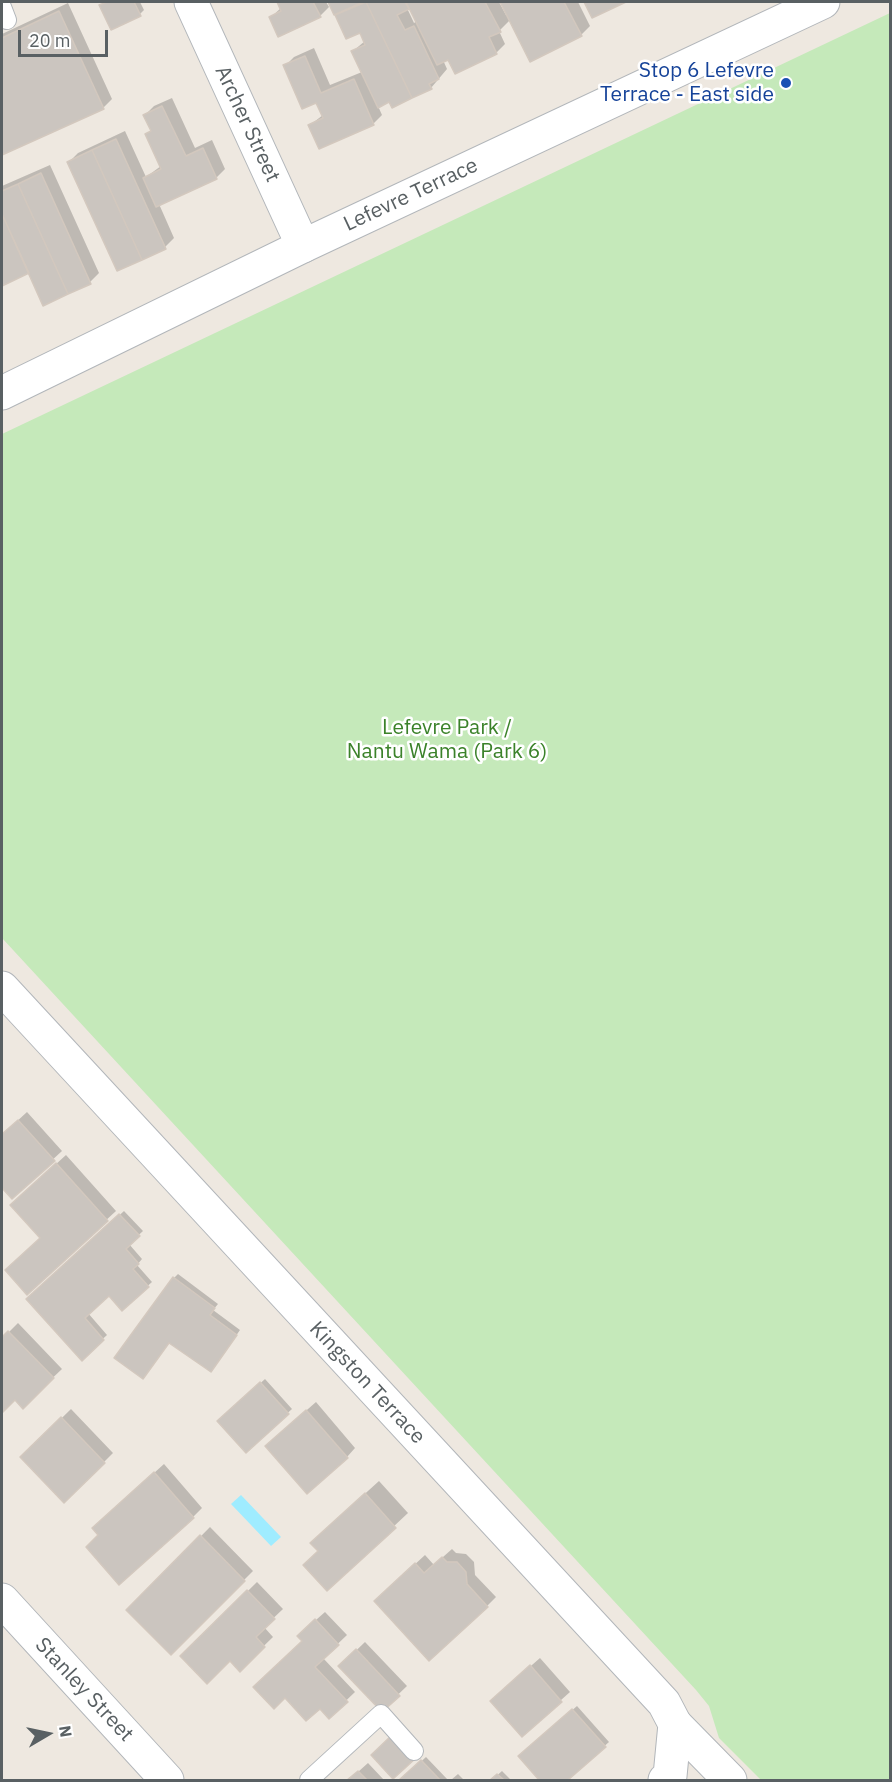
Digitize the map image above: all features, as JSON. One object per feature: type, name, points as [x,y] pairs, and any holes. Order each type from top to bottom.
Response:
[{"type":"street","name":"Archer Street","points":[[191,2],[303,246]]},
{"type":"street","name":"Lefevre Terrace","points":[[2,393],[303,246],[823,2]]},
{"type":"street","name":"Kingston Terrace","points":[[2,988],[656,1695],[675,1724],[730,1780]]},
{"type":"street","name":"Stanley Street","points":[[2,1600],[167,1780]]},
{"type":"street","points":[[665,1780],[670,1776],[675,1724]]},
{"type":"lane","points":[[309,1780],[381,1714],[414,1751]]},
{"type":"green space","name":"Lefevre Park / Nantu Wama (Park 6)","points":[[890,13],[890,1780],[761,1780],[719,1738],[709,1706],[696,1690],[2,938],[2,434]]},
{"type":"water","points":[[241,1495],[281,1537],[271,1546],[231,1504]]},
{"type":"building","points":[[107,2],[134,2],[141,16],[111,30],[99,5]]},
{"type":"building","points":[[277,2],[313,2],[321,17],[278,37],[269,17],[281,11]]},
{"type":"building","points":[[328,2],[363,2],[334,15]]},
{"type":"building","points":[[366,2],[405,2],[409,9],[397,15],[405,30],[414,26],[439,79],[429,84],[432,89],[412,98]]},
{"type":"building","points":[[366,2],[412,98],[392,108],[389,102],[378,108],[351,51],[365,45],[360,33],[346,39],[335,15]]},
{"type":"building","points":[[406,2],[485,2],[501,32],[489,37],[497,54],[455,74],[448,60],[437,65]]},
{"type":"building","points":[[500,2],[564,2],[582,36],[530,62]]},
{"type":"building","points":[[584,2],[626,2],[592,18]]},
{"type":"building","points":[[59,11],[104,109],[2,155],[2,38]]},
{"type":"building","points":[[305,56],[321,93],[354,79],[374,125],[319,149],[308,125],[323,118],[316,103],[302,109],[283,65]]},
{"type":"building","points":[[162,106],[186,156],[203,148],[217,179],[156,207],[143,178],[161,169],[145,134],[151,131],[143,115]]},
{"type":"building","points":[[116,139],[166,249],[142,260],[92,150]]},
{"type":"building","points":[[92,150],[142,260],[117,271],[67,162]]},
{"type":"building","points":[[41,173],[91,284],[68,294],[18,184]]},
{"type":"building","points":[[18,184],[68,294],[43,306],[2,214],[2,191]]},
{"type":"building","points":[[2,214],[29,273],[2,286]]},
{"type":"building","points":[[18,1120],[55,1161],[12,1199],[2,1188],[2,1134]]},
{"type":"building","points":[[56,1163],[108,1221],[27,1295],[5,1270],[40,1238],[10,1205]]},
{"type":"building","points":[[119,1214],[140,1236],[126,1249],[139,1264],[133,1269],[149,1287],[122,1311],[109,1296],[85,1318],[104,1340],[82,1361],[26,1299]]},
{"type":"building","points":[[173,1277],[215,1308],[210,1315],[237,1335],[211,1372],[169,1343],[143,1379],[114,1358]]},
{"type":"building","points":[[8,1331],[54,1378],[23,1409],[15,1400],[2,1413],[2,1337]]},
{"type":"building","points":[[260,1382],[289,1414],[246,1453],[217,1421]]},
{"type":"building","points":[[306,1410],[348,1458],[307,1494],[265,1446]]},
{"type":"building","points":[[61,1417],[105,1463],[64,1503],[20,1457]]},
{"type":"building","points":[[154,1472],[194,1518],[119,1585],[86,1547],[98,1535],[92,1528]]},
{"type":"building","points":[[365,1493],[396,1528],[327,1591],[303,1565],[318,1551],[310,1543]]},
{"type":"building","points":[[200,1535],[245,1581],[171,1655],[126,1610]]},
{"type":"building","points":[[442,1557],[447,1562],[457,1562],[466,1572],[467,1584],[488,1607],[429,1661],[374,1601],[415,1563],[424,1573]]},
{"type":"building","points":[[247,1590],[275,1619],[256,1637],[265,1647],[240,1672],[230,1661],[207,1684],[180,1656]]},
{"type":"building","points":[[315,1619],[339,1645],[315,1667],[348,1702],[329,1719],[320,1709],[306,1721],[285,1698],[274,1709],[253,1687],[302,1641],[297,1636]]},
{"type":"building","points":[[356,1649],[400,1696],[382,1712],[338,1666]]},
{"type":"building","points":[[530,1665],[562,1702],[522,1737],[490,1701]]},
{"type":"building","points":[[572,1709],[606,1747],[568,1780],[539,1780],[518,1756]]},
{"type":"building","points":[[393,1734],[416,1758],[393,1779],[371,1755]]},
{"type":"building","points":[[421,1760],[440,1780],[399,1780]]},
{"type":"building","points":[[358,1771],[367,1780],[347,1780]]},
{"type":"building","points":[[497,1774],[504,1780],[490,1780]]},
{"type":"place","name":"Stop 6 Lefevre Terrace - East side","points":[[786,83]]}]
